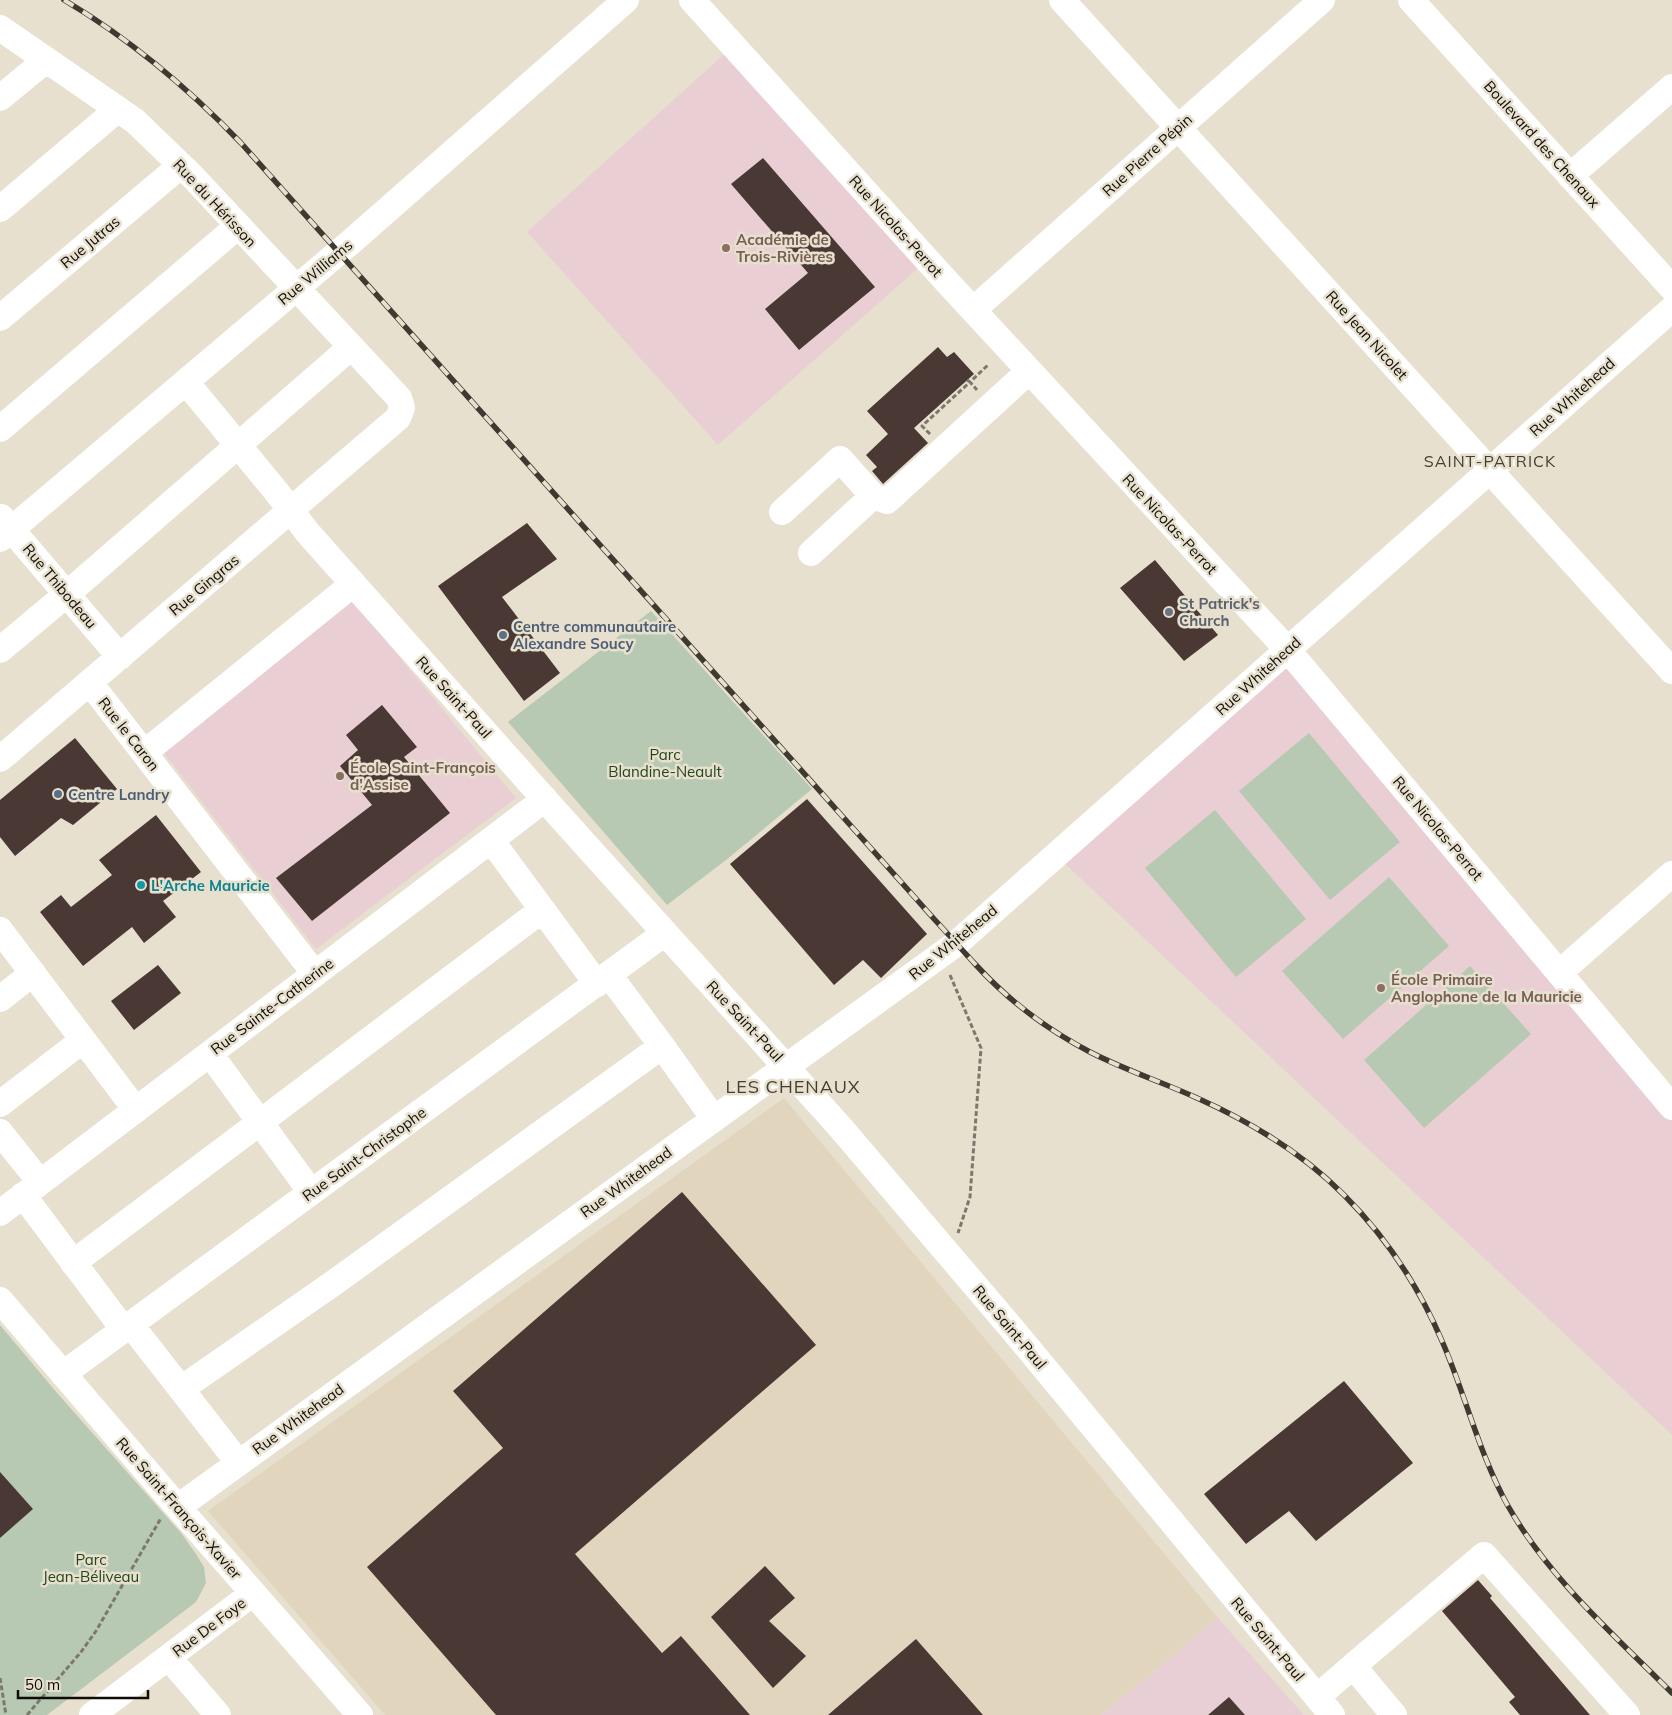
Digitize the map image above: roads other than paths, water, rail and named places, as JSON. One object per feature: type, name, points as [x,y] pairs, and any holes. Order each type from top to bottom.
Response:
[{"type":"street","name":"Rue Williams","points":[[4,528],[186,382],[626,0]]},
{"type":"street","name":"Rue Nicolas-Perrot","points":[[692,0],[973,310],[1287,650],[1672,1107]]},
{"type":"street","name":"Rue Jean Nicolet","points":[[1062,0],[1672,671]]},
{"type":"street","name":"Rue Pierre Pépin","points":[[973,310],[1322,0]]},
{"type":"street","name":"Boulevard des Chenaux","points":[[1412,0],[1672,288]]},
{"type":"street","name":"Rue du Hérisson","points":[[0,28],[134,121],[238,226],[399,398],[402,408]]},
{"type":"street","points":[[0,98],[46,60]]},
{"type":"street","points":[[1570,176],[1672,87]]},
{"type":"street","points":[[0,209],[118,109]]},
{"type":"street","name":"Rue Jutras","points":[[0,318],[180,166]]},
{"type":"street","points":[[0,429],[238,226]]},
{"type":"street","name":"Rue Whitehead","points":[[171,1510],[957,943],[1672,308]]},
{"type":"street","points":[[0,650],[351,347]]},
{"type":"street","points":[[782,512],[840,459],[873,496],[887,501],[1029,371]]},
{"type":"street","name":"Rue Saint-Paul","points":[[186,382],[308,534],[544,799],[787,1066],[951,1257],[1324,1706]]},
{"type":"street","name":"Rue Gingras","points":[[0,759],[398,418],[402,408]]},
{"type":"street","points":[[811,553],[873,496]]},
{"type":"street","name":"Rue Thibodeau","points":[[4,528],[67,594],[120,657]]},
{"type":"street","points":[[144,753],[353,584]]},
{"type":"street","name":"Rue le Caron","points":[[90,683],[315,974]]},
{"type":"street","name":"Rue Sainte-Catherine","points":[[0,1212],[544,799]]},
{"type":"street","points":[[491,840],[542,910],[662,1046],[714,1119]]},
{"type":"street","points":[[1559,973],[1672,874]]},
{"type":"street","points":[[74,1263],[542,910]]},
{"type":"street","points":[[0,930],[136,1110]]},
{"type":"street","name":"Rue Saint-Christophe","points":[[64,1374],[665,933]]},
{"type":"street","points":[[0,999],[33,974]]},
{"type":"street","points":[[0,1104],[83,1040]]},
{"type":"street","points":[[181,1390],[662,1046]]},
{"type":"street","points":[[210,1054],[311,1192]]},
{"type":"street","points":[[0,1132],[74,1263],[181,1390],[238,1462]]},
{"type":"street","name":"Rue Saint-François-Xavier","points":[[0,1300],[64,1374],[171,1510],[253,1592],[360,1715]]},
{"type":"street","points":[[1324,1706],[1353,1666],[1484,1555],[1627,1715]]},
{"type":"street","name":"Rue De Foye","points":[[92,1715],[253,1592]]},
{"type":"street","points":[[169,1658],[218,1715]]},
{"type":"street","points":[[1353,1666],[1394,1715]]},
{"type":"railway","points":[[64,0],[135,48],[179,84],[241,143],[988,978],[1044,1024],[1090,1052],[1217,1107],[1256,1128],[1293,1152],[1344,1195],[1387,1245],[1423,1301],[1451,1362],[1489,1466],[1508,1506],[1524,1532],[1563,1582],[1584,1605],[1672,1693]]},
{"type":"place","name":"Académie de Trois-Rivières","points":[[726,248]]},
{"type":"place","name":"St Patrick's Church","points":[[1169,612]]},
{"type":"place","name":"Centre communautaire Alexandre Soucy","points":[[503,635]]},
{"type":"place","name":"École Saint-François d'Assise","points":[[340,776]]},
{"type":"place","name":"Centre Landry","points":[[58,794]]},
{"type":"place","name":"L'Arche Mauricie","points":[[141,885]]},
{"type":"place","name":"École Primaire Anglophone de la Mauricie","points":[[1381,988]]},
{"type":"district","name":"SAINT-PATRICK","points":[[1490,461]]},
{"type":"district","name":"LES CHENAUX","points":[[793,1086]]},
{"type":"park label","name":"Parc Blandine-Neault","points":[[665,762]]},
{"type":"park label","name":"Parc Jean-Béliveau","points":[[91,1568]]}]
